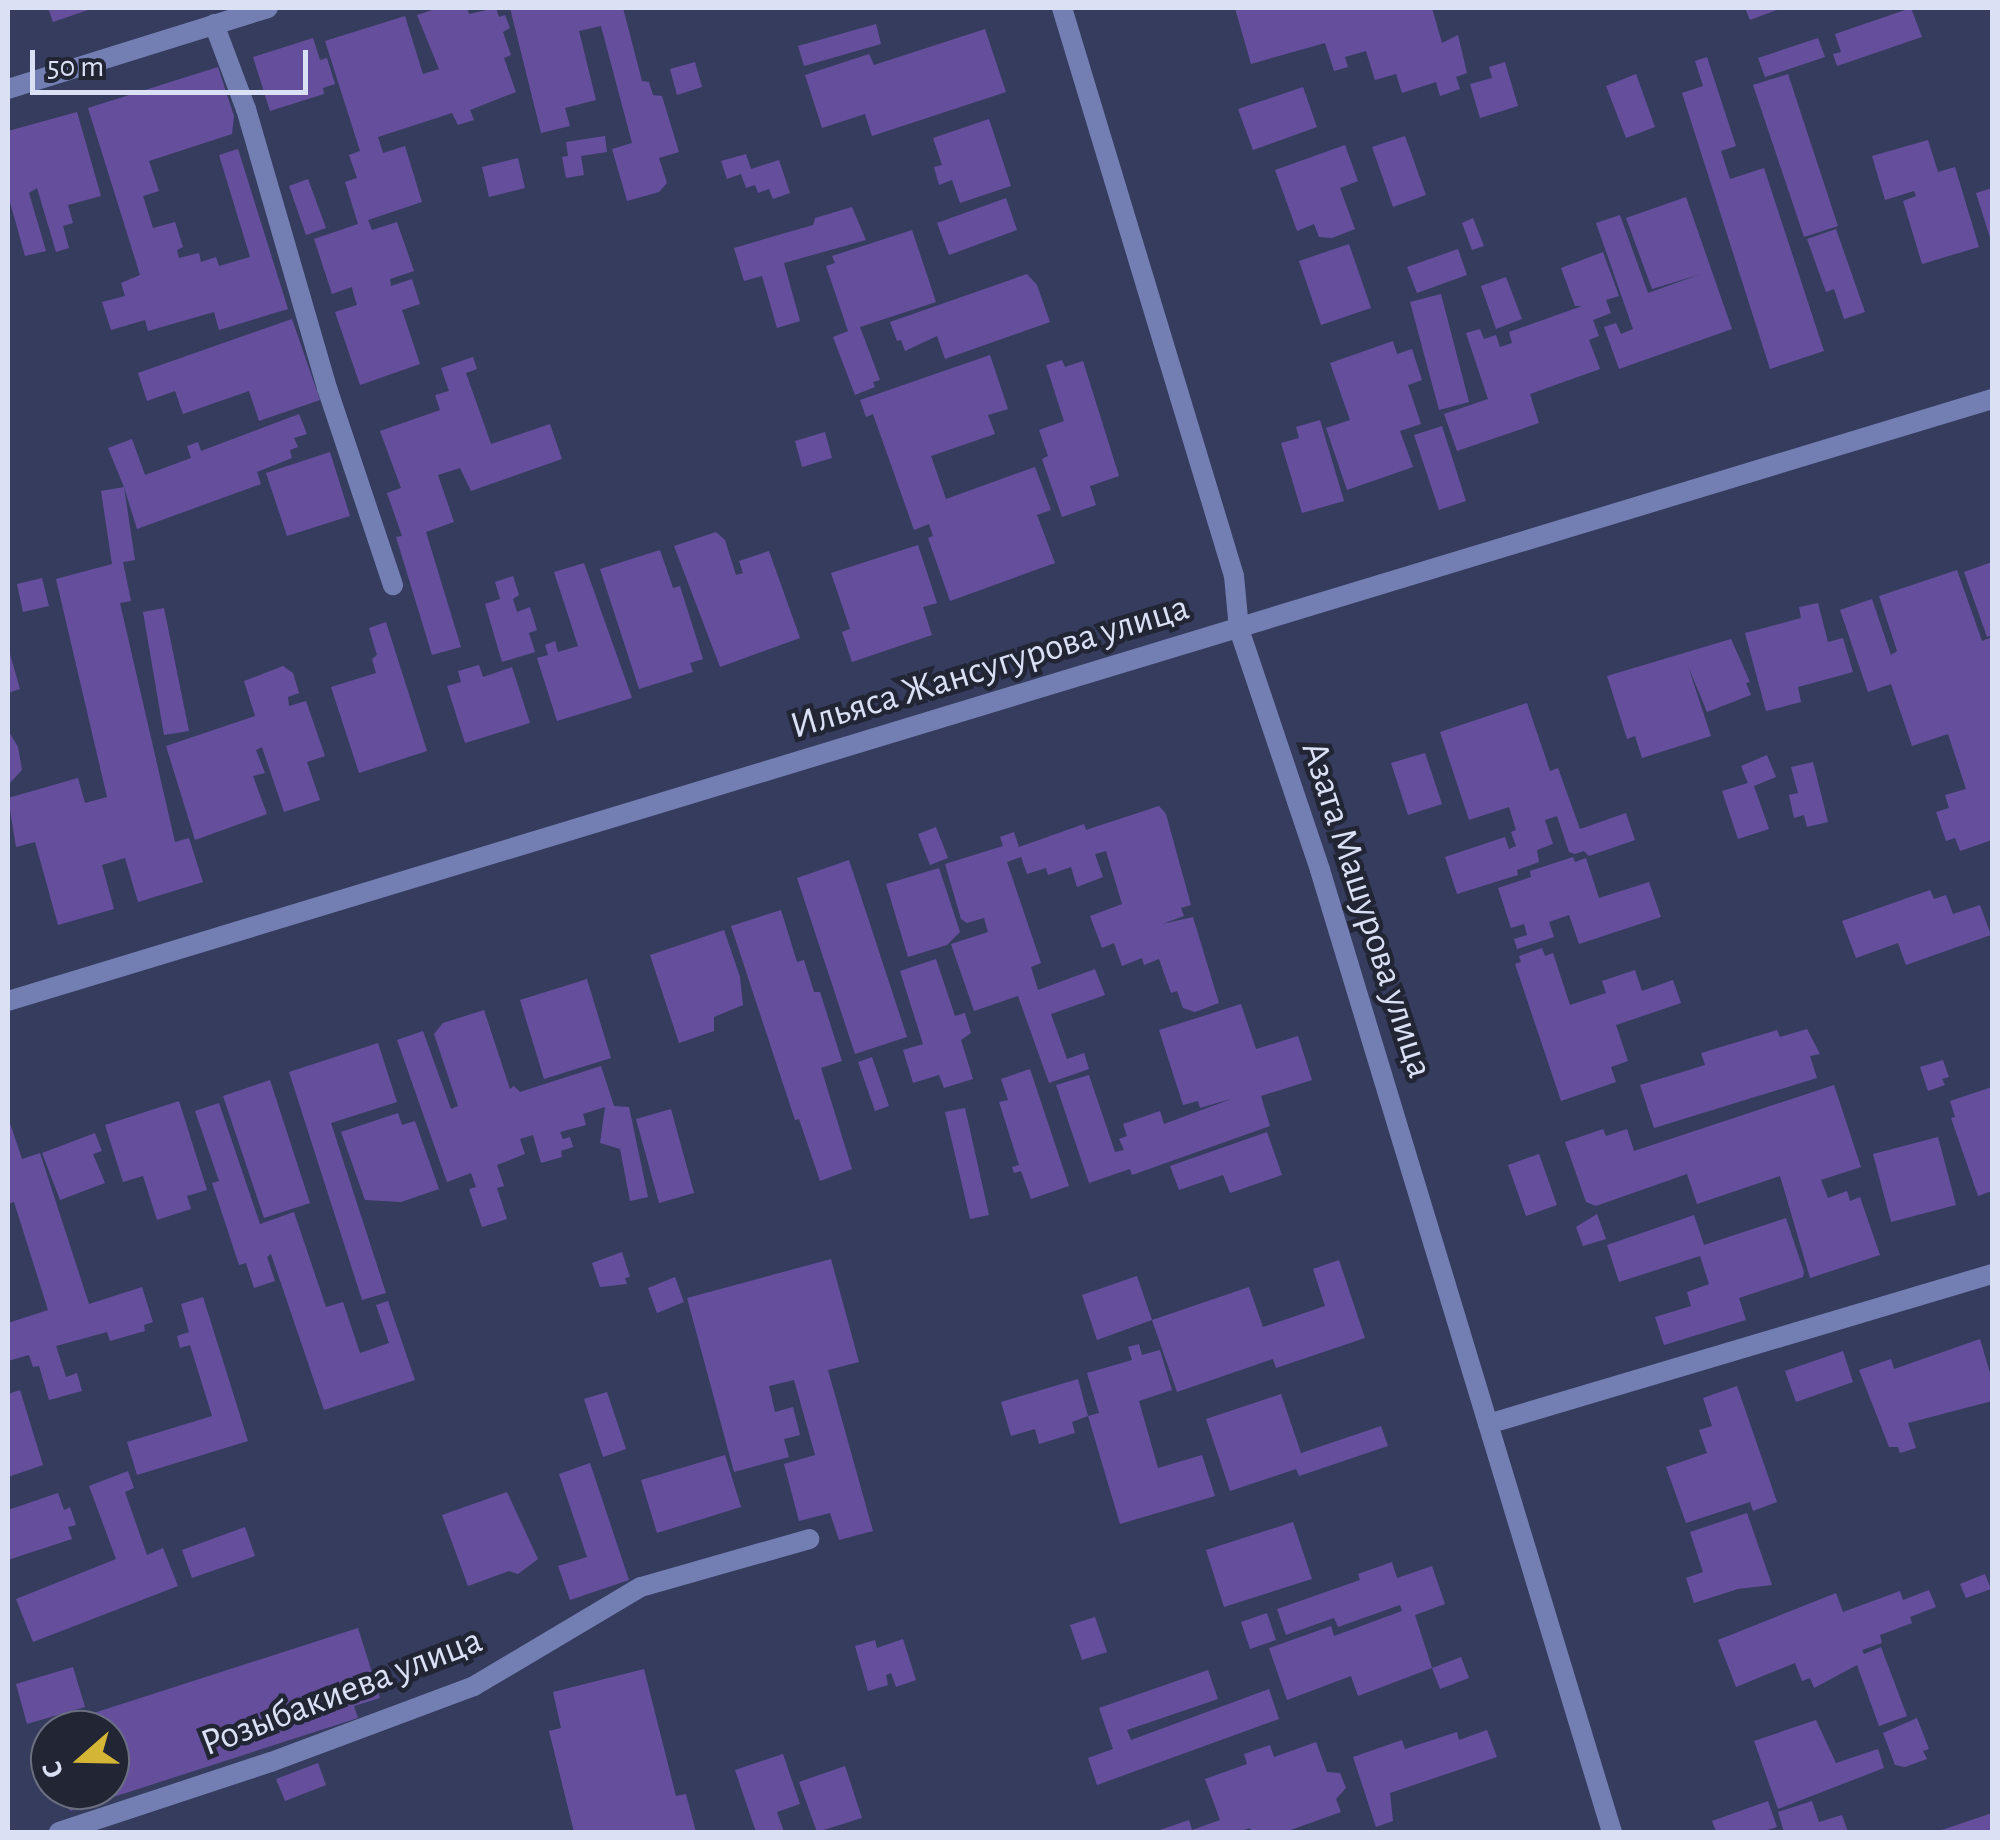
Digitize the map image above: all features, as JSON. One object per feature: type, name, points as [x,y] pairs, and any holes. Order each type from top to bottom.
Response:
[{"type":"street","points":[[8,89],[268,8]]},
{"type":"street","name":"Азата Машурова улица","points":[[1062,8],[1234,576],[1239,629],[1320,870],[1612,1832]]},
{"type":"street","points":[[214,24],[246,110],[274,218],[393,585]]},
{"type":"street","name":"Ильяса Жансугурова улица","points":[[8,1001],[1992,399]]},
{"type":"street","points":[[1488,1424],[1992,1274]]},
{"type":"street","name":"Розыбакиева улица","points":[[59,1832],[271,1762],[474,1686],[641,1587],[809,1539]]},
{"type":"building","points":[[48,8],[94,8],[53,22]]},
{"type":"building","points":[[438,8],[467,8],[469,14],[496,8],[499,17],[505,15],[510,28],[503,32],[511,55],[504,58],[516,92],[470,110],[474,120],[458,125],[452,113],[378,137],[383,153],[405,146],[422,202],[368,220],[372,230],[397,222],[414,271],[390,279],[391,286],[412,279],[420,304],[402,310],[420,364],[360,385],[335,312],[357,305],[352,287],[332,294],[314,239],[358,224],[345,182],[357,178],[349,155],[360,151],[325,41],[405,16],[423,74],[439,69],[417,15]]},
{"type":"building","points":[[510,8],[623,8],[642,81],[649,82],[653,95],[662,96],[679,152],[659,158],[667,183],[659,192],[627,201],[612,149],[632,143],[601,26],[579,31],[596,100],[565,108],[570,126],[541,133]]},
{"type":"building","points":[[1235,8],[1432,8],[1442,43],[1458,35],[1467,73],[1456,77],[1460,89],[1440,96],[1436,82],[1402,93],[1396,74],[1375,80],[1366,51],[1345,57],[1348,67],[1334,71],[1325,43],[1251,64]]},
{"type":"building","points":[[1745,8],[1782,8],[1750,20]]},
{"type":"building","points":[[1911,8],[1922,37],[1837,66],[1833,54],[1841,52],[1835,34]]},
{"type":"building","points":[[876,24],[881,44],[804,66],[798,46]]},
{"type":"building","points":[[985,29],[1006,92],[872,136],[865,114],[822,128],[805,75],[869,54],[874,65]]},
{"type":"building","points":[[313,38],[320,60],[327,58],[335,84],[323,88],[324,94],[270,111],[253,57]]},
{"type":"building","points":[[1818,38],[1825,57],[1765,77],[1758,58]]},
{"type":"building","points":[[1707,57],[1736,146],[1721,151],[1730,179],[1764,168],[1824,351],[1770,369],[1682,93],[1703,86],[1695,61]]},
{"type":"building","points":[[695,62],[702,87],[677,95],[670,69]]},
{"type":"building","points":[[1505,62],[1518,106],[1480,118],[1470,84],[1492,78],[1489,67]]},
{"type":"building","points":[[218,67],[234,116],[232,134],[149,161],[159,191],[143,196],[153,228],[175,222],[183,247],[177,250],[179,258],[199,253],[201,262],[216,257],[219,266],[250,257],[219,155],[238,149],[288,309],[219,330],[214,312],[148,331],[145,320],[111,330],[102,302],[125,296],[121,283],[140,275],[88,108]]},
{"type":"building","points":[[1636,74],[1655,127],[1626,138],[1606,86]]},
{"type":"building","points":[[1788,74],[1838,226],[1804,237],[1753,85]]},
{"type":"building","points":[[1303,87],[1317,127],[1253,150],[1238,109]]},
{"type":"building","points":[[77,112],[101,196],[68,205],[73,223],[63,226],[69,248],[56,252],[37,188],[29,193],[46,251],[25,256],[8,195],[8,131]]},
{"type":"building","points":[[989,119],[1011,186],[960,203],[952,180],[939,185],[934,167],[942,165],[933,138]]},
{"type":"building","points":[[605,136],[607,152],[581,156],[584,175],[566,178],[562,157],[568,156],[566,142]]},
{"type":"building","points":[[1405,136],[1426,195],[1393,207],[1372,147]]},
{"type":"building","points":[[1928,140],[1938,172],[1955,167],[1979,247],[1922,264],[1903,201],[1916,196],[1914,191],[1885,200],[1872,156]]},
{"type":"building","points":[[1345,145],[1358,181],[1340,188],[1355,229],[1332,238],[1319,237],[1314,224],[1297,231],[1275,170]]},
{"type":"building","points":[[746,154],[751,169],[779,160],[790,193],[773,199],[769,189],[758,193],[755,185],[746,188],[741,174],[727,179],[721,161]]},
{"type":"building","points":[[518,158],[525,188],[489,197],[482,167]]},
{"type":"building","points":[[308,179],[326,228],[306,235],[289,186]]},
{"type":"building","points":[[1992,188],[1992,244],[1976,193]]},
{"type":"building","points":[[1686,197],[1732,329],[1619,369],[1604,327],[1616,323],[1621,334],[1633,329],[1596,223],[1620,215],[1648,293],[1701,274],[1652,289],[1626,218]]},
{"type":"building","points":[[1006,198],[1017,230],[949,255],[937,223]]},
{"type":"building","points":[[852,207],[866,240],[784,263],[800,321],[777,328],[762,276],[744,281],[734,248],[813,225],[815,218]]},
{"type":"building","points":[[1473,218],[1484,246],[1472,250],[1462,223]]},
{"type":"building","points":[[1836,229],[1865,312],[1844,319],[1834,289],[1826,292],[1807,239]]},
{"type":"building","points":[[912,230],[936,302],[860,327],[880,380],[873,382],[875,387],[855,395],[833,337],[848,331],[826,266],[835,263],[832,256]]},
{"type":"building","points":[[1349,244],[1371,308],[1321,325],[1299,261]]},
{"type":"building","points":[[1458,249],[1467,275],[1417,293],[1407,267]]},
{"type":"building","points":[[1603,252],[1619,296],[1606,300],[1611,313],[1593,320],[1599,336],[1589,340],[1600,369],[1530,394],[1539,423],[1457,451],[1444,414],[1488,399],[1466,333],[1480,329],[1484,339],[1496,335],[1500,347],[1512,343],[1509,332],[1582,306],[1575,306],[1561,268]]},
{"type":"building","points":[[1027,274],[1037,285],[1050,322],[945,359],[937,336],[905,351],[901,340],[897,341],[890,322]]},
{"type":"building","points":[[1506,277],[1522,319],[1496,329],[1481,286]]},
{"type":"building","points":[[1441,294],[1469,402],[1439,410],[1410,302]]},
{"type":"building","points":[[292,319],[320,400],[259,421],[249,391],[183,414],[175,391],[147,401],[138,373]]},
{"type":"building","points":[[1393,341],[1397,354],[1412,349],[1422,380],[1408,385],[1421,424],[1400,431],[1413,467],[1347,490],[1326,428],[1350,420],[1330,363]]},
{"type":"building","points":[[990,355],[1008,409],[988,415],[995,434],[931,456],[946,499],[1035,467],[1051,510],[1037,515],[1055,563],[950,601],[928,538],[933,536],[929,524],[914,530],[873,414],[866,417],[860,400]]},
{"type":"building","points":[[473,357],[477,369],[466,373],[491,444],[550,424],[562,459],[471,491],[460,468],[438,475],[454,522],[426,532],[461,647],[432,655],[396,537],[402,536],[387,493],[401,488],[380,431],[440,410],[435,395],[449,391],[441,368]]},
{"type":"building","points":[[1062,360],[1065,367],[1083,361],[1119,476],[1090,486],[1096,505],[1062,517],[1042,459],[1048,456],[1039,430],[1064,421],[1046,365]]},
{"type":"building","points":[[299,414],[307,434],[294,438],[298,447],[290,450],[292,458],[257,472],[261,484],[137,529],[108,448],[132,439],[145,475],[191,458],[187,446],[198,442],[201,451]]},
{"type":"building","points":[[1320,420],[1344,501],[1302,513],[1281,443],[1299,438],[1296,427]]},
{"type":"building","points":[[1442,426],[1466,501],[1439,510],[1414,435]]},
{"type":"building","points":[[825,432],[832,458],[802,467],[795,441]]},
{"type":"building","points":[[330,452],[350,516],[287,536],[266,473]]},
{"type":"building","points":[[124,487],[135,560],[123,562],[131,601],[120,603],[175,842],[189,838],[203,882],[138,902],[125,858],[102,865],[114,909],[58,925],[35,842],[16,847],[8,798],[78,778],[85,803],[107,797],[56,579],[112,564],[101,491]]},
{"type":"building","points":[[716,532],[725,540],[736,575],[743,573],[739,561],[769,551],[800,638],[720,667],[674,546]]},
{"type":"building","points":[[918,545],[937,603],[923,607],[932,635],[852,662],[842,632],[850,629],[831,573]]},
{"type":"building","points":[[660,550],[673,588],[680,586],[703,659],[690,663],[693,672],[639,689],[600,569]]},
{"type":"building","points":[[1992,562],[1992,635],[1987,637],[1964,572]]},
{"type":"building","points":[[584,563],[632,698],[557,721],[537,658],[548,655],[545,645],[555,641],[558,652],[578,646],[554,572]]},
{"type":"building","points":[[1957,570],[1982,641],[1992,637],[1992,840],[1960,851],[1955,838],[1946,841],[1936,812],[1949,808],[1945,795],[1966,789],[1948,734],[1912,746],[1891,684],[1868,692],[1840,610],[1872,599],[1891,655],[1897,651],[1879,596]]},
{"type":"building","points":[[513,576],[519,595],[513,599],[517,612],[530,607],[537,630],[529,633],[535,652],[502,662],[485,604],[500,599],[495,582]]},
{"type":"building","points":[[42,578],[49,606],[23,612],[17,584]]},
{"type":"building","points":[[1818,603],[1828,642],[1843,638],[1853,672],[1798,687],[1801,702],[1766,711],[1745,633],[1801,618],[1799,607]]},
{"type":"building","points":[[164,608],[189,731],[164,735],[143,612]]},
{"type":"building","points":[[386,622],[427,751],[359,773],[331,687],[376,673],[372,659],[377,655],[369,628]]},
{"type":"building","points":[[1731,639],[1750,682],[1746,683],[1751,695],[1707,712],[1688,666],[1711,736],[1642,758],[1635,736],[1627,739],[1607,676]]},
{"type":"building","points":[[8,647],[20,689],[8,693]]},
{"type":"building","points":[[479,665],[483,677],[512,667],[530,723],[465,743],[447,686],[461,682],[458,671]]},
{"type":"building","points":[[283,666],[293,673],[299,693],[288,697],[289,706],[306,701],[325,756],[307,762],[320,800],[284,812],[262,747],[256,750],[265,773],[253,776],[267,814],[195,840],[166,746],[255,716],[244,681]]},
{"type":"building","points":[[1527,703],[1550,771],[1558,768],[1580,829],[1626,813],[1635,840],[1589,856],[1584,851],[1575,854],[1569,852],[1557,816],[1545,820],[1553,844],[1537,850],[1539,862],[1517,870],[1518,875],[1457,894],[1445,857],[1505,837],[1509,849],[1516,846],[1511,832],[1516,830],[1509,807],[1469,820],[1440,732]]},
{"type":"building","points":[[8,730],[18,747],[22,770],[8,785]]},
{"type":"building","points":[[1425,753],[1442,804],[1408,815],[1391,763]]},
{"type":"building","points":[[1767,755],[1776,777],[1754,786],[1769,829],[1738,839],[1722,791],[1748,783],[1741,766]]},
{"type":"building","points":[[1813,762],[1828,822],[1807,827],[1804,815],[1794,818],[1789,795],[1798,793],[1791,767]]},
{"type":"building","points":[[1159,806],[1166,814],[1191,905],[1181,908],[1184,916],[1162,924],[1193,917],[1219,1003],[1195,1012],[1183,1008],[1177,991],[1171,993],[1159,959],[1144,965],[1142,958],[1122,966],[1114,943],[1102,948],[1090,916],[1122,904],[1106,851],[1095,854],[1103,877],[1077,887],[1071,867],[1048,875],[1046,868],[1027,874],[1021,857],[1007,862],[1041,963],[1031,967],[1038,990],[1095,969],[1105,995],[1051,1014],[1067,1059],[1084,1053],[1089,1069],[1049,1083],[1018,996],[974,1011],[951,944],[988,932],[984,918],[967,923],[961,919],[945,864],[1003,846],[1000,837],[1014,832],[1019,847],[1084,824],[1086,830]]},
{"type":"building","points":[[936,827],[948,858],[930,865],[918,834]]},
{"type":"building","points":[[1573,857],[1575,862],[1586,858],[1599,898],[1649,882],[1661,917],[1579,944],[1569,915],[1549,922],[1554,937],[1517,949],[1514,939],[1527,935],[1524,924],[1511,928],[1498,888],[1531,877],[1530,871]]},
{"type":"building","points":[[849,860],[907,1037],[855,1054],[797,878]]},
{"type":"building","points":[[939,868],[960,932],[947,945],[908,957],[886,884]]},
{"type":"building","points":[[1930,890],[1934,899],[1946,895],[1953,914],[1980,905],[1991,935],[1906,965],[1898,943],[1856,958],[1842,921]]},
{"type":"building","points":[[781,910],[797,962],[804,960],[814,992],[820,992],[842,1061],[821,1068],[852,1169],[820,1181],[799,1119],[795,1120],[731,926]]},
{"type":"building","points":[[724,930],[740,977],[743,1005],[714,1017],[714,1031],[679,1043],[650,955]]},
{"type":"building","points":[[1542,948],[1545,956],[1553,953],[1570,1005],[1606,993],[1602,981],[1635,970],[1642,991],[1673,980],[1681,1003],[1616,1025],[1628,1061],[1611,1067],[1616,1082],[1561,1101],[1515,964],[1521,962],[1519,956]]},
{"type":"building","points":[[936,959],[955,1016],[965,1013],[971,1033],[961,1040],[973,1079],[944,1088],[939,1075],[913,1083],[903,1050],[923,1044],[900,971]]},
{"type":"building","points":[[587,979],[611,1058],[544,1079],[520,1000]]},
{"type":"building","points":[[1241,1004],[1256,1049],[1298,1036],[1312,1080],[1261,1096],[1270,1126],[1132,1175],[1130,1169],[1089,1183],[1056,1085],[1089,1075],[1115,1152],[1124,1150],[1119,1139],[1127,1136],[1123,1124],[1160,1111],[1164,1124],[1234,1098],[1200,1108],[1198,1101],[1183,1105],[1159,1030]]},
{"type":"building","points":[[484,1010],[510,1089],[514,1086],[520,1092],[601,1066],[614,1106],[629,1107],[648,1197],[630,1201],[620,1149],[600,1143],[605,1107],[583,1114],[586,1125],[560,1132],[563,1139],[570,1137],[573,1147],[561,1151],[562,1157],[541,1163],[533,1135],[520,1139],[525,1154],[497,1165],[504,1186],[497,1188],[507,1219],[482,1227],[469,1189],[476,1187],[471,1173],[447,1182],[397,1040],[423,1031],[451,1109],[458,1106],[434,1034],[443,1023]]},
{"type":"building","points":[[1807,1029],[1820,1054],[1810,1056],[1817,1078],[1654,1128],[1640,1085],[1705,1065],[1701,1053],[1777,1030],[1780,1037]]},
{"type":"building","points":[[378,1043],[397,1102],[331,1123],[386,1293],[362,1300],[289,1072]]},
{"type":"building","points":[[872,1057],[889,1106],[875,1111],[858,1062]]},
{"type":"building","points":[[1943,1060],[1949,1077],[1942,1079],[1945,1085],[1928,1091],[1920,1067]]},
{"type":"building","points":[[1030,1069],[1069,1186],[1031,1199],[1021,1171],[1014,1173],[1012,1167],[1019,1165],[999,1102],[1008,1100],[1001,1079]]},
{"type":"building","points":[[270,1080],[310,1203],[264,1218],[223,1096]]},
{"type":"building","points":[[1834,1085],[1861,1167],[1821,1180],[1828,1198],[1847,1191],[1850,1201],[1860,1197],[1880,1255],[1810,1278],[1780,1176],[1697,1204],[1687,1174],[1596,1206],[1586,1202],[1565,1142],[1603,1129],[1606,1136],[1627,1129],[1634,1151]]},
{"type":"building","points":[[1992,1087],[1992,1191],[1978,1196],[1951,1118],[1955,1117],[1950,1101]]},
{"type":"building","points":[[179,1101],[207,1190],[187,1196],[191,1209],[157,1220],[143,1176],[123,1182],[105,1125]]},
{"type":"building","points":[[219,1103],[260,1224],[294,1212],[326,1307],[343,1302],[360,1353],[389,1343],[376,1305],[388,1301],[415,1380],[324,1410],[271,1254],[267,1257],[275,1281],[254,1288],[246,1263],[239,1265],[212,1183],[219,1181],[195,1111]]},
{"type":"building","points":[[965,1108],[989,1215],[970,1219],[945,1112]]},
{"type":"building","points":[[671,1109],[694,1193],[659,1203],[636,1119]]},
{"type":"building","points":[[398,1113],[402,1125],[415,1121],[439,1189],[401,1202],[365,1200],[341,1132]]},
{"type":"building","points":[[8,1117],[22,1159],[40,1153],[89,1304],[142,1287],[153,1322],[144,1325],[145,1331],[110,1341],[107,1332],[56,1346],[66,1377],[77,1373],[82,1391],[49,1400],[39,1366],[33,1367],[29,1355],[8,1361],[8,1323],[48,1310],[14,1202],[8,1204]]},
{"type":"building","points":[[1267,1132],[1282,1175],[1230,1193],[1223,1175],[1179,1190],[1170,1166]]},
{"type":"building","points":[[95,1133],[102,1151],[93,1154],[105,1183],[60,1200],[42,1153]]},
{"type":"building","points":[[1938,1137],[1956,1205],[1891,1222],[1873,1154]]},
{"type":"building","points":[[1539,1154],[1557,1205],[1526,1216],[1508,1165]]},
{"type":"building","points":[[1597,1214],[1606,1239],[1583,1246],[1576,1227]]},
{"type":"building","points":[[1694,1215],[1704,1245],[1786,1218],[1803,1277],[1739,1298],[1746,1320],[1664,1345],[1655,1317],[1691,1306],[1687,1292],[1709,1284],[1700,1256],[1619,1282],[1607,1245]]},
{"type":"building","points":[[622,1252],[630,1277],[625,1278],[627,1284],[600,1287],[592,1263]]},
{"type":"building","points":[[831,1259],[859,1362],[828,1370],[873,1531],[839,1540],[830,1513],[799,1521],[784,1464],[815,1455],[794,1380],[769,1386],[775,1412],[793,1407],[800,1435],[784,1439],[789,1457],[734,1472],[687,1298]]},
{"type":"building","points":[[1339,1260],[1365,1338],[1276,1368],[1273,1359],[1177,1392],[1152,1320],[1249,1287],[1263,1327],[1325,1306],[1313,1269]]},
{"type":"building","points":[[1137,1276],[1152,1320],[1097,1340],[1082,1295]]},
{"type":"building","points":[[675,1277],[684,1302],[657,1313],[648,1288]]},
{"type":"building","points":[[203,1297],[248,1441],[137,1475],[127,1442],[212,1416],[190,1345],[180,1348],[177,1336],[189,1332],[181,1304]]},
{"type":"building","points":[[1980,1339],[1992,1380],[1992,1401],[1908,1423],[1916,1448],[1900,1453],[1898,1447],[1889,1447],[1859,1370],[1891,1359],[1894,1369]]},
{"type":"building","points":[[1139,1344],[1142,1355],[1160,1350],[1172,1390],[1139,1401],[1158,1468],[1202,1455],[1215,1496],[1120,1524],[1088,1416],[1099,1413],[1087,1373],[1132,1360],[1128,1347]]},
{"type":"building","points":[[1843,1351],[1853,1382],[1796,1402],[1785,1371]]},
{"type":"building","points":[[1078,1379],[1088,1416],[1072,1422],[1075,1433],[1039,1444],[1035,1429],[1011,1436],[1001,1402]]},
{"type":"building","points":[[1737,1386],[1777,1502],[1753,1511],[1750,1502],[1686,1523],[1666,1467],[1707,1453],[1699,1430],[1712,1426],[1703,1398]]},
{"type":"building","points":[[20,1390],[43,1465],[8,1477],[8,1394]]},
{"type":"building","points":[[607,1392],[626,1449],[603,1457],[584,1399]]},
{"type":"building","points":[[1281,1394],[1301,1453],[1381,1426],[1388,1446],[1299,1476],[1296,1469],[1230,1491],[1206,1419]]},
{"type":"building","points":[[725,1455],[741,1507],[657,1533],[641,1480]]},
{"type":"building","points":[[590,1463],[629,1580],[570,1600],[558,1566],[587,1557],[559,1474]]},
{"type":"building","points":[[128,1471],[134,1488],[125,1492],[147,1555],[163,1548],[178,1586],[33,1642],[16,1599],[116,1559],[89,1486]]},
{"type":"building","points":[[507,1492],[538,1559],[518,1574],[509,1571],[468,1586],[442,1515]]},
{"type":"building","points":[[58,1493],[64,1510],[70,1507],[76,1525],[68,1527],[72,1539],[8,1560],[8,1510]]},
{"type":"building","points":[[1747,1513],[1772,1585],[1738,1589],[1694,1603],[1686,1578],[1703,1572],[1690,1532]]},
{"type":"building","points":[[1293,1522],[1312,1579],[1224,1607],[1206,1550]]},
{"type":"building","points":[[245,1527],[255,1556],[192,1578],[182,1550]]},
{"type":"building","points":[[1392,1562],[1397,1578],[1432,1566],[1445,1604],[1415,1615],[1432,1668],[1358,1696],[1351,1676],[1287,1700],[1269,1648],[1331,1626],[1334,1636],[1402,1611],[1400,1605],[1338,1627],[1334,1618],[1286,1635],[1277,1609],[1360,1580],[1358,1574]]},
{"type":"building","points":[[1985,1574],[1991,1589],[1966,1598],[1960,1584]]},
{"type":"building","points":[[1929,1590],[1936,1607],[1910,1617],[1912,1623],[1880,1635],[1882,1643],[1862,1650],[1864,1654],[1881,1647],[1907,1716],[1879,1726],[1857,1665],[1814,1688],[1810,1678],[1802,1681],[1795,1663],[1736,1687],[1718,1640],[1836,1593],[1843,1612],[1900,1591],[1903,1600]]},
{"type":"building","points":[[1267,1613],[1276,1640],[1250,1649],[1241,1622]]},
{"type":"building","points":[[1095,1617],[1107,1652],[1082,1660],[1070,1625]]},
{"type":"building","points":[[358,1628],[380,1698],[354,1706],[358,1718],[130,1792],[130,1710],[103,1710]]},
{"type":"building","points":[[903,1639],[916,1680],[896,1687],[891,1673],[886,1675],[888,1685],[868,1691],[855,1646],[875,1640],[877,1648]]},
{"type":"building","points":[[1461,1657],[1469,1678],[1440,1689],[1432,1668]]},
{"type":"building","points":[[73,1667],[85,1707],[30,1710],[27,1724],[16,1684]]},
{"type":"building","points":[[644,1669],[676,1796],[686,1794],[696,1832],[574,1832],[549,1731],[561,1728],[553,1692]]},
{"type":"building","points":[[1208,1670],[1218,1699],[1127,1730],[1131,1740],[1269,1689],[1279,1719],[1097,1785],[1088,1758],[1113,1749],[1099,1708]]},
{"type":"building","points":[[1917,1718],[1929,1749],[1923,1751],[1927,1759],[1905,1767],[1895,1765],[1883,1733]]},
{"type":"building","points":[[1816,1720],[1836,1763],[1878,1749],[1884,1768],[1778,1809],[1754,1741]]},
{"type":"building","points":[[1487,1730],[1497,1757],[1390,1793],[1393,1821],[1376,1827],[1353,1757],[1402,1740],[1405,1749],[1457,1732],[1459,1740]]},
{"type":"building","points":[[1316,1742],[1327,1772],[1340,1773],[1346,1788],[1336,1799],[1341,1812],[1285,1832],[1251,1832],[1250,1828],[1238,1832],[1154,1832],[1189,1820],[1192,1830],[1220,1820],[1205,1779],[1247,1764],[1244,1754],[1270,1745],[1274,1757]]},
{"type":"building","points":[[783,1754],[800,1804],[777,1812],[784,1832],[756,1832],[735,1770]]},
{"type":"building","points":[[318,1763],[326,1785],[285,1801],[276,1779]]},
{"type":"building","points":[[845,1766],[862,1818],[817,1832],[799,1782]]},
{"type":"building","points":[[1768,1801],[1777,1827],[1761,1832],[1716,1832],[1712,1821]]},
{"type":"building","points":[[1812,1801],[1819,1822],[1842,1815],[1848,1832],[1784,1832],[1778,1812]]},
{"type":"building","points":[[1992,1813],[1992,1832],[1936,1832]]}]
